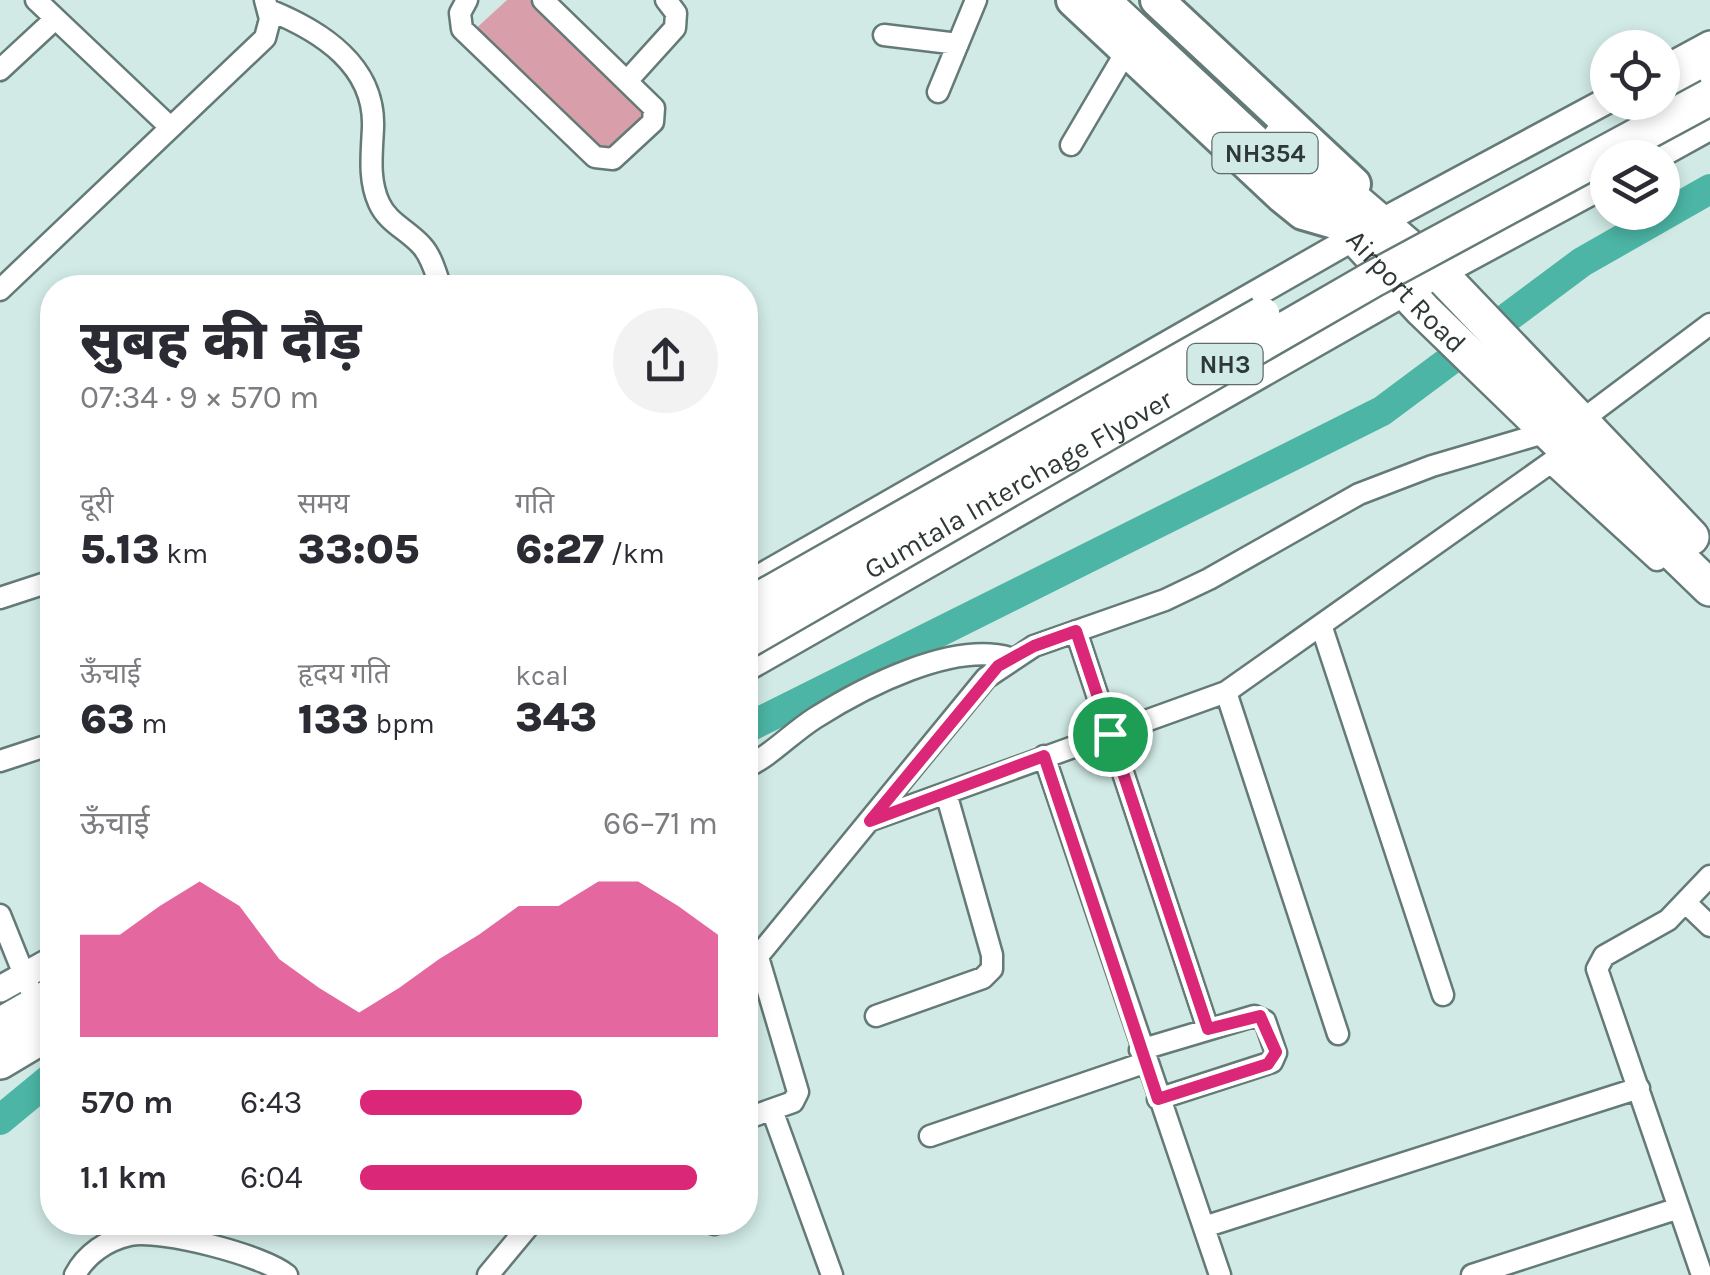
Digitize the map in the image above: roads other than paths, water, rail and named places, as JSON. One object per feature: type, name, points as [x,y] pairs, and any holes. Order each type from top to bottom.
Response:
[{"type":"highway","name":"Airport Road","points":[[1101,0],[1360,223]]},
{"type":"highway","name":"Airport Road","points":[[1128,0],[1431,292],[1710,588]]},
{"type":"highway","points":[[1680,85],[1710,69]]},
{"type":"highway","name":"Gumtala Interchage Flyover","points":[[758,634],[1373,279],[1710,97]]},
{"type":"highway","name":"Gumtala Interchage Flyover","points":[[758,601],[1348,266],[1615,120]]},
{"type":"highway","name":"Airport Road","points":[[1567,436],[1710,557]]},
{"type":"main road","points":[[1073,0],[1303,213],[1360,223],[1347,174],[1157,0]]},
{"type":"street","points":[[36,0],[170,127]]},
{"type":"street","points":[[468,0],[460,13],[462,29],[599,159],[613,158],[655,118],[654,108],[543,0]]},
{"type":"street","points":[[627,81],[675,28],[676,12],[666,0]]},
{"type":"street","points":[[938,92],[976,0]]},
{"type":"street","points":[[0,290],[265,38],[267,5],[312,30],[361,75],[372,101],[371,167],[378,202],[386,216],[423,247],[435,275]]},
{"type":"street","points":[[0,70],[55,18]]},
{"type":"street","points":[[884,35],[958,44]]},
{"type":"street","points":[[1680,60],[1710,44]]},
{"type":"street","points":[[1071,144],[1127,50]]},
{"type":"street","points":[[758,578],[1360,223],[1590,109]]},
{"type":"street","points":[[1680,144],[1710,127]]},
{"type":"street","points":[[758,662],[1431,292],[1590,194]]},
{"type":"street","points":[[870,821],[1226,692],[1322,628],[1710,324]]},
{"type":"street","points":[[1567,436],[1710,609]]},
{"type":"street","points":[[758,956],[986,678],[1010,658],[1180,593],[1380,485],[1567,436],[1710,534]]},
{"type":"street","points":[[0,598],[40,585]]},
{"type":"street","points":[[1322,628],[1443,994]]},
{"type":"street","points":[[1076,631],[1208,1029]]},
{"type":"street","points":[[758,759],[854,696],[954,654],[988,651],[1010,658]]},
{"type":"street","points":[[1226,692],[1338,1034]]},
{"type":"street","points":[[0,761],[40,748]]},
{"type":"street","points":[[1044,756],[1142,1056],[1220,1275]]},
{"type":"street","points":[[876,1016],[982,978],[992,969],[992,955],[946,793]]},
{"type":"street","points":[[1702,1275],[1597,968],[1604,956],[1655,930],[1710,876]]},
{"type":"street","points":[[1686,902],[1710,926]]},
{"type":"street","points":[[0,915],[21,1013]]},
{"type":"street","points":[[21,1013],[40,981]]},
{"type":"street","points":[[758,982],[798,1086],[794,1102],[758,1115]]},
{"type":"street","points":[[930,1136],[1208,1029],[1260,1016],[1275,1060],[1158,1099]]},
{"type":"street","points":[[1204,1227],[1639,1088]]},
{"type":"street","points":[[772,1110],[832,1275]]},
{"type":"street","points":[[1472,1275],[1679,1208]]},
{"type":"street","points":[[75,1275],[98,1248],[131,1235]]},
{"type":"street","points":[[139,1235],[229,1252],[268,1263],[287,1275]]},
{"type":"street","points":[[488,1275],[521,1235]]},
{"type":"waterway","points":[[758,723],[1382,411],[1582,262],[1710,189]]},
{"type":"waterway","points":[[0,1120],[40,1087]]}]
